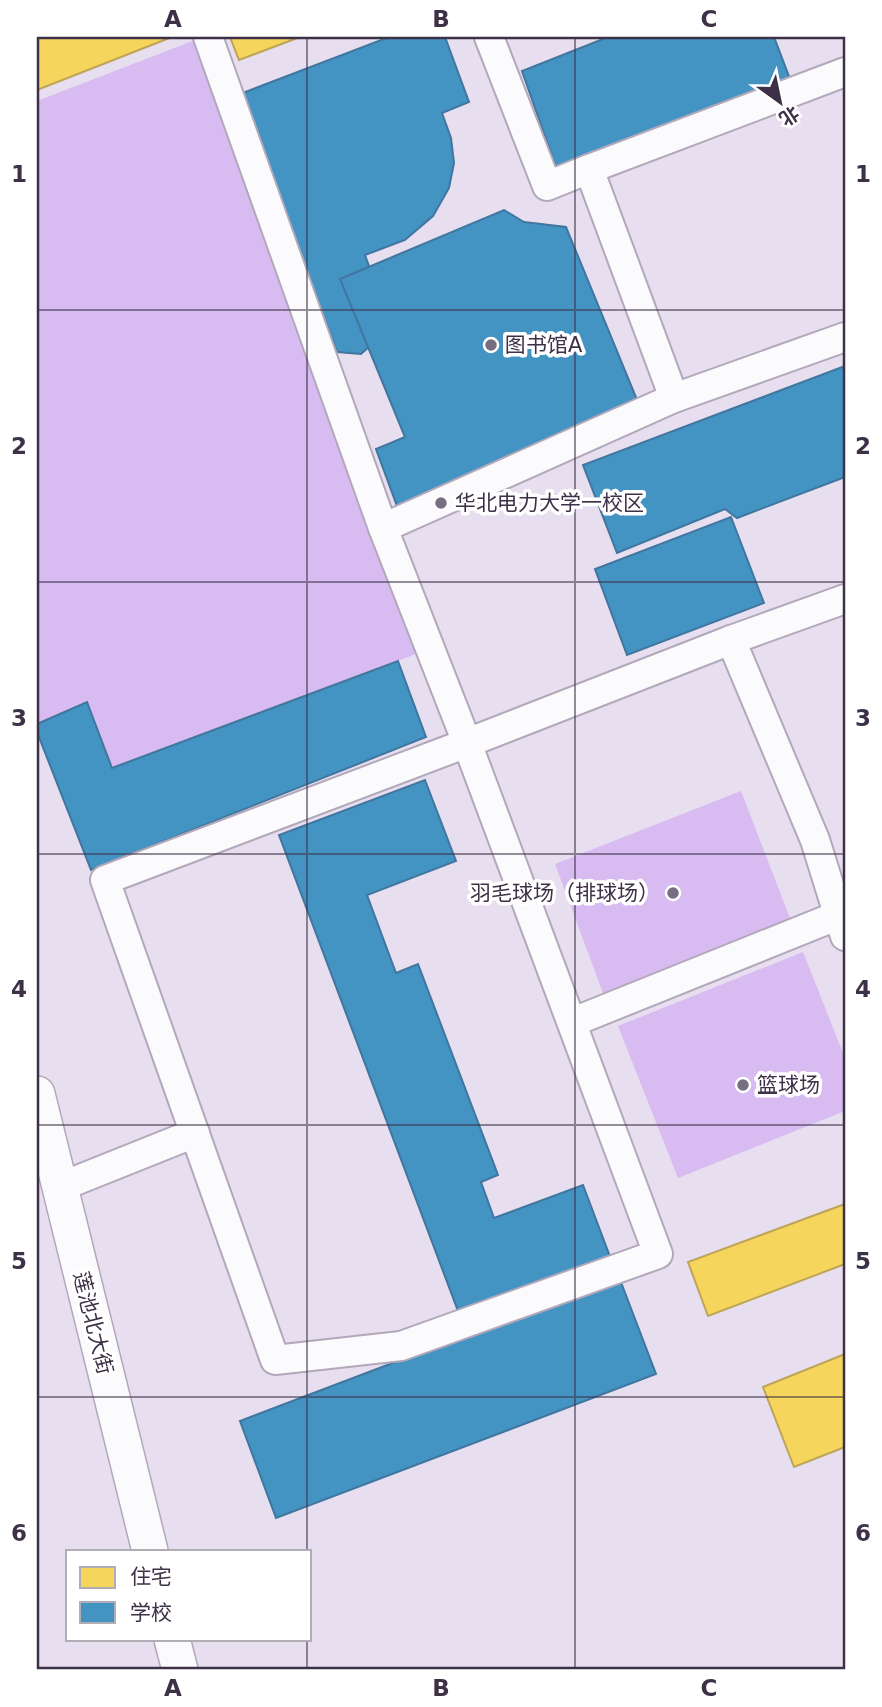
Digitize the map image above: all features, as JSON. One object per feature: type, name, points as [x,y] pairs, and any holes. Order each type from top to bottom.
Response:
[{"type":"street","points":[[208,37],[383,528],[467,743],[573,1022],[658,1254],[401,1346],[275,1360],[105,880],[467,743],[731,640],[845,600]]},
{"type":"street","points":[[489,37],[547,186],[845,72]]},
{"type":"street","points":[[589,169],[674,398]]},
{"type":"street","points":[[383,528],[674,398],[845,337]]},
{"type":"street","points":[[573,1022],[842,925],[815,840],[731,640]]},
{"type":"street","name":"莲池北大街","points":[[37,1094],[150,1550]]},
{"type":"street","points":[[60,1187],[195,1133]]},
{"type":"street","points":[[172,1640],[180,1670]]},
{"type":"shaded area","points":[[203,37],[432,648],[112,768],[87,703],[37,724],[37,101]]},
{"type":"shaded area","name":"羽毛球场（排球场）","points":[[741,791],[791,921],[603,993],[555,864]]},
{"type":"shaded area","name":"篮球场","points":[[803,952],[845,1058],[845,1111],[678,1178],[618,1026]]},
{"type":"building: 住宅","points":[[37,37],[172,37],[37,90]]},
{"type":"building: 住宅","points":[[230,37],[300,37],[239,60]]},
{"type":"building: 住宅","points":[[845,1204],[845,1264],[708,1316],[688,1262]]},
{"type":"building: 住宅","points":[[845,1354],[845,1447],[794,1467],[763,1387]]},
{"type":"building: 学校","points":[[389,37],[445,37],[469,102],[442,113],[451,138],[454,163],[449,188],[433,216],[405,240],[365,255],[391,327],[361,354],[337,352],[240,94]]},
{"type":"building: 学校","points":[[608,37],[774,37],[793,87],[559,176],[522,71]]},
{"type":"building: 学校","name":"图书馆A","points":[[504,210],[524,222],[566,227],[642,412],[401,517],[376,449],[405,437],[340,279]]},
{"type":"building: 学校","points":[[845,366],[845,477],[737,518],[725,509],[617,553],[583,465]]},
{"type":"building: 学校","points":[[731,517],[764,603],[627,655],[595,569]]},
{"type":"building: 学校","points":[[398,661],[426,737],[91,870],[37,732],[37,724],[87,702],[112,768]]},
{"type":"building: 学校","points":[[425,780],[456,861],[367,895],[396,973],[418,964],[498,1175],[481,1182],[494,1218],[583,1185],[612,1262],[461,1319],[279,835]]},
{"type":"building: 学校","points":[[619,1277],[656,1374],[276,1518],[240,1421]]},
{"type":"place","name":"图书馆A","points":[[491,345]]},
{"type":"place","name":"华北电力大学一校区","points":[[441,503]]},
{"type":"place","name":"羽毛球场（排球场）","points":[[673,893]]},
{"type":"place","name":"篮球场","points":[[743,1085]]}]
